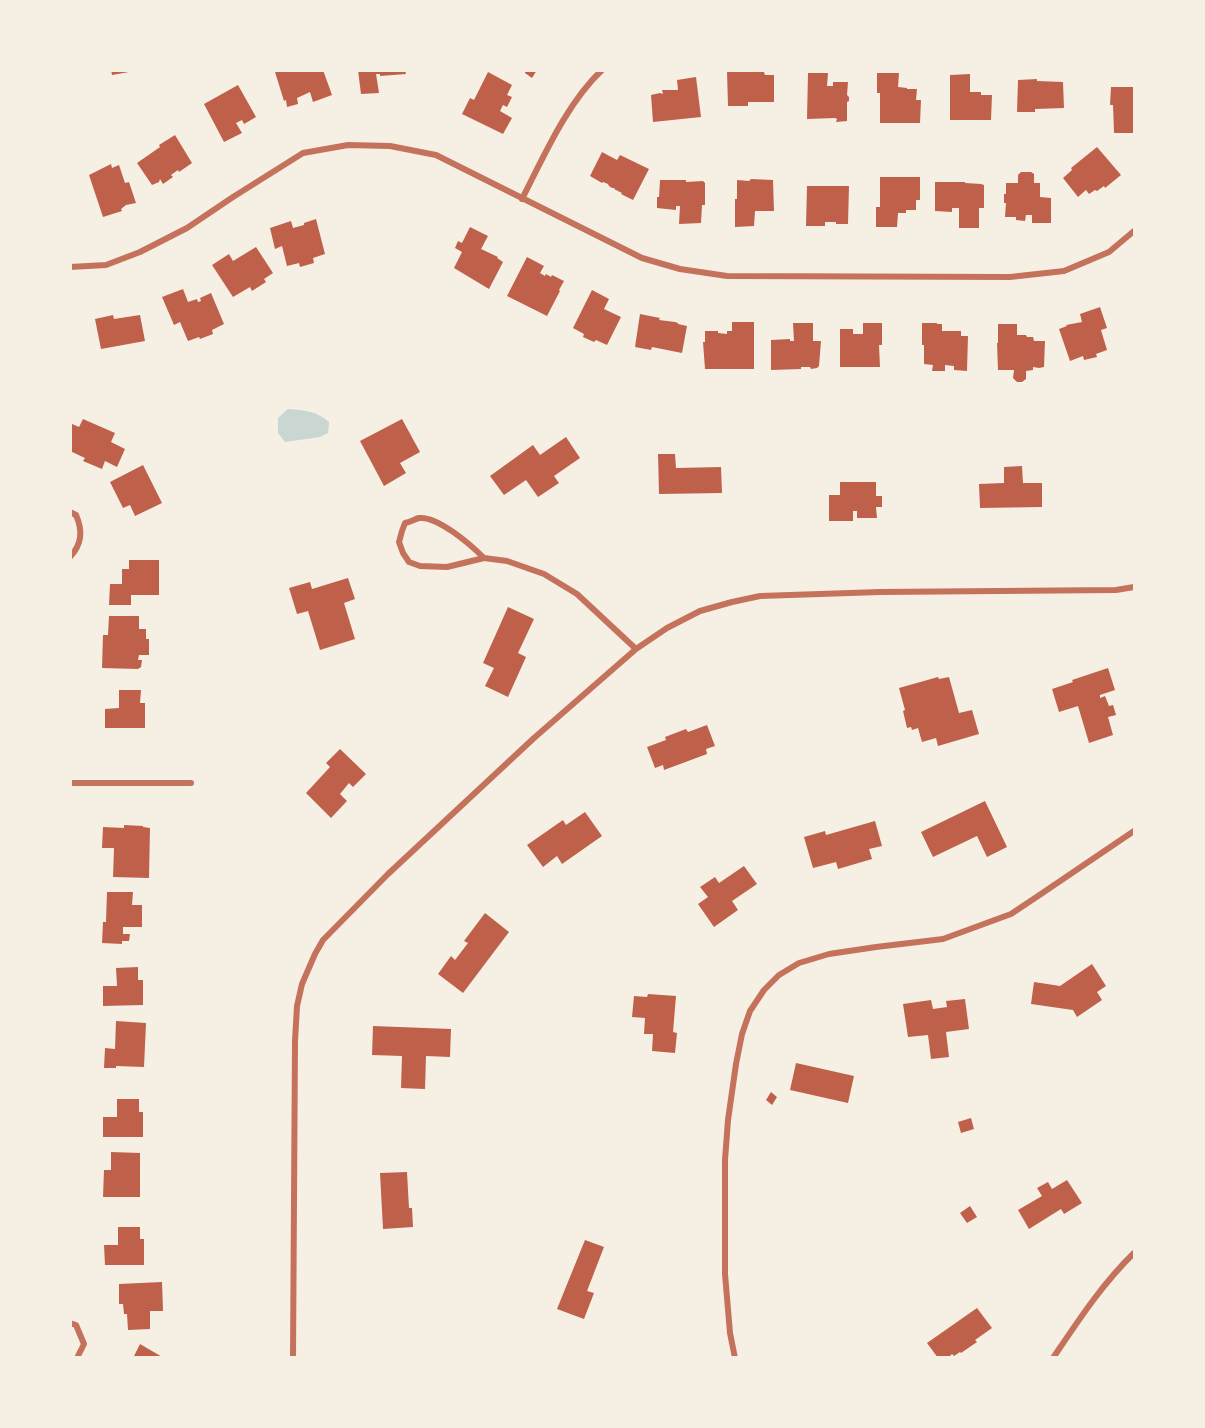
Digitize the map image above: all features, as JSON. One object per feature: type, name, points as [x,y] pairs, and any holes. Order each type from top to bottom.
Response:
[{"type":"street","points":[[522,199],[579,95],[602,70]]},
{"type":"street","points":[[70,267],[106,265],[140,252],[187,228],[233,196],[303,153],[348,145],[390,146],[436,155],[642,258],[680,269],[727,276],[1011,277],[1064,271],[1109,252],[1134,231]]},
{"type":"street","points":[[70,557],[80,547],[80,524],[73,514]]},
{"type":"street","points":[[484,558],[468,543],[439,523],[421,518],[405,523],[399,542],[409,562],[420,566],[447,567],[484,558],[507,561],[544,574],[577,594],[636,649]]},
{"type":"street","points":[[293,1358],[297,1006],[302,984],[323,940],[388,874],[534,738],[636,649],[667,628],[700,611],[732,602],[760,596],[880,592],[1116,590],[1134,587]]},
{"type":"street","points":[[70,783],[191,783]]},
{"type":"street","points":[[735,1358],[730,1334],[725,1274],[725,1160],[734,1075],[742,1034],[750,1011],[764,990],[779,975],[800,963],[829,954],[943,939],[1011,914],[1134,831]]},
{"type":"street","points":[[1053,1358],[1091,1302],[1120,1266],[1134,1253]]},
{"type":"street","points":[[70,1323],[76,1325],[84,1344],[77,1358]]},
{"type":"shaded area","points":[[288,409],[310,412],[324,418],[329,422],[328,433],[320,437],[285,442],[278,433],[278,418]]},
{"type":"building","points":[[111,70],[129,70],[129,72],[112,75]]},
{"type":"building","points":[[323,70],[332,95],[313,102],[310,92],[297,98],[298,104],[287,107],[275,72]]},
{"type":"building","points":[[358,70],[405,70],[406,74],[380,76],[376,74],[379,93],[361,94]]},
{"type":"building","points":[[524,70],[537,70],[532,78]]},
{"type":"building","points":[[727,71],[764,72],[765,75],[774,75],[774,102],[748,102],[748,106],[728,106]]},
{"type":"building","points":[[488,72],[512,85],[507,95],[512,97],[507,107],[503,105],[500,111],[512,118],[503,134],[462,114],[470,98],[474,100]]},
{"type":"building","points":[[808,73],[828,73],[827,86],[833,86],[833,82],[848,82],[847,121],[836,122],[835,118],[807,119]]},
{"type":"building","points":[[877,73],[899,73],[898,87],[917,89],[916,100],[921,100],[920,123],[880,123]]},
{"type":"building","points":[[970,74],[970,92],[992,95],[991,120],[950,120],[950,75]]},
{"type":"building","points":[[696,77],[701,117],[653,122],[651,95],[663,94],[662,90],[678,90],[677,80]]},
{"type":"building","points":[[1037,79],[1037,81],[1063,82],[1064,108],[1017,112],[1018,80]]},
{"type":"building","points":[[238,85],[256,117],[244,124],[242,120],[236,123],[242,133],[224,142],[204,104]]},
{"type":"building","points":[[1111,87],[1134,87],[1134,133],[1114,133],[1113,105],[1110,105]]},
{"type":"building","points":[[175,135],[192,163],[171,175],[173,177],[163,184],[160,179],[152,185],[137,163]]},
{"type":"building","points":[[1097,147],[1121,175],[1105,188],[1104,186],[1089,194],[1086,190],[1078,197],[1063,178],[1072,170],[1071,168]]},
{"type":"building","points":[[602,152],[617,160],[620,155],[649,169],[633,200],[590,176]]},
{"type":"building","points":[[111,164],[112,168],[119,165],[125,183],[129,182],[136,203],[126,205],[121,209],[122,211],[103,217],[89,175]]},
{"type":"building","points":[[1021,172],[1034,174],[1034,183],[1040,183],[1040,197],[1051,198],[1051,223],[1032,223],[1032,215],[1026,215],[1025,221],[1016,220],[1016,217],[1005,217],[1006,183],[1018,183],[1018,175]]},
{"type":"building","points":[[880,177],[920,177],[920,200],[916,200],[916,210],[898,213],[897,227],[876,227],[876,207],[880,207]]},
{"type":"building","points":[[751,179],[773,180],[774,211],[755,211],[754,226],[735,227],[737,180],[749,181]]},
{"type":"building","points":[[660,180],[703,181],[705,183],[705,205],[702,205],[701,223],[679,224],[680,206],[676,206],[676,210],[657,208]]},
{"type":"building","points":[[935,182],[965,182],[984,185],[984,208],[979,208],[979,228],[959,228],[959,208],[952,208],[952,212],[935,211]]},
{"type":"building","points":[[807,186],[849,186],[848,224],[825,222],[825,226],[806,226]]},
{"type":"building","points":[[316,219],[325,254],[313,258],[314,263],[300,267],[299,263],[287,266],[282,246],[275,249],[270,228],[291,221],[293,228]]},
{"type":"building","points":[[470,227],[488,236],[481,249],[503,262],[489,289],[454,268],[462,252],[455,248],[458,241],[462,243]]},
{"type":"building","points":[[256,247],[273,273],[264,279],[266,282],[252,291],[250,287],[233,297],[212,265],[229,254],[233,261]]},
{"type":"building","points":[[527,257],[544,266],[540,273],[551,277],[552,275],[564,281],[547,316],[507,296]]},
{"type":"building","points":[[183,289],[188,302],[197,299],[198,302],[201,301],[200,298],[211,293],[224,324],[212,330],[213,334],[188,341],[180,322],[174,325],[162,297]]},
{"type":"building","points":[[592,290],[609,299],[604,309],[621,317],[607,345],[583,337],[584,334],[573,328]]},
{"type":"building","points":[[1100,307],[1107,328],[1101,330],[1107,350],[1096,354],[1097,357],[1084,360],[1083,356],[1070,361],[1059,329],[1082,322],[1080,314]]},
{"type":"building","points":[[640,314],[687,326],[682,353],[652,347],[651,350],[635,347]]},
{"type":"building","points":[[113,315],[114,319],[140,315],[145,341],[101,349],[95,319]]},
{"type":"building","points":[[732,322],[754,322],[754,369],[705,369],[703,342],[705,342],[705,331],[727,334],[727,331],[732,331]]},
{"type":"building","points":[[793,323],[813,323],[813,341],[821,341],[819,366],[811,369],[801,367],[801,369],[771,370],[771,340],[790,339],[794,341]]},
{"type":"building","points":[[863,323],[882,323],[882,345],[879,345],[880,367],[840,367],[840,329],[853,329],[853,334],[863,334]]},
{"type":"building","points":[[922,323],[942,324],[942,331],[961,331],[961,336],[968,336],[967,371],[954,370],[954,366],[945,365],[945,371],[932,371],[933,365],[924,364]]},
{"type":"building","points":[[998,324],[1017,324],[1017,335],[1033,337],[1034,341],[1045,341],[1044,367],[1033,367],[1033,370],[1026,371],[1026,379],[1022,382],[1017,382],[1013,378],[1014,370],[998,370]]},
{"type":"building","points":[[83,419],[115,433],[111,442],[125,449],[117,467],[105,461],[102,469],[83,461],[85,458],[70,451],[70,423],[79,427]]},
{"type":"building","points":[[402,419],[420,452],[400,463],[406,473],[384,486],[360,441]]},
{"type":"building","points":[[566,437],[580,458],[554,476],[559,483],[538,497],[526,480],[504,495],[490,476],[533,445],[540,455]]},
{"type":"building","points":[[658,454],[675,454],[676,468],[721,467],[722,493],[659,494]]},
{"type":"building","points":[[143,465],[162,503],[135,516],[130,505],[123,508],[110,482]]},
{"type":"building","points":[[1022,466],[1023,483],[1042,483],[1042,507],[980,508],[979,484],[1004,483],[1004,467]]},
{"type":"building","points":[[840,482],[876,482],[876,496],[882,496],[882,507],[876,507],[877,518],[857,518],[857,511],[853,511],[853,521],[829,521],[829,495],[840,495]]},
{"type":"building","points":[[129,560],[159,560],[159,595],[131,595],[131,605],[109,605],[110,584],[122,584],[122,569],[129,569]]},
{"type":"building","points":[[348,578],[355,599],[344,603],[355,639],[320,650],[308,611],[297,614],[289,588],[310,582],[312,589]]},
{"type":"building","points":[[508,607],[534,619],[518,653],[526,657],[508,697],[485,686],[494,668],[483,663]]},
{"type":"building","points":[[109,616],[139,616],[139,629],[146,629],[146,639],[149,639],[149,655],[139,655],[138,660],[142,660],[141,667],[138,669],[102,668],[103,635],[108,635]]},
{"type":"building","points":[[1108,668],[1115,690],[1100,695],[1100,698],[1105,696],[1109,706],[1113,705],[1116,715],[1108,717],[1113,735],[1089,743],[1078,706],[1059,712],[1052,689]]},
{"type":"building","points":[[938,677],[939,679],[949,677],[959,713],[972,710],[979,734],[938,746],[936,738],[922,742],[918,728],[912,730],[911,727],[907,728],[899,688]]},
{"type":"building","points":[[119,690],[141,690],[140,703],[145,703],[145,728],[105,728],[105,709],[119,708]]},
{"type":"building","points":[[707,725],[715,746],[706,749],[707,754],[664,770],[663,765],[655,768],[647,747],[686,729],[688,732]]},
{"type":"building","points":[[340,749],[366,774],[353,787],[349,783],[340,794],[347,801],[331,818],[306,793],[330,767],[326,763]]},
{"type":"building","points":[[985,801],[1007,847],[987,857],[977,836],[933,857],[921,832]]},
{"type":"building","points":[[585,812],[602,836],[562,864],[557,856],[543,867],[527,845],[563,820],[566,825]]},
{"type":"building","points":[[875,821],[882,846],[869,849],[872,859],[838,869],[836,862],[813,868],[804,837],[825,831],[826,835]]},
{"type":"building","points":[[124,825],[150,828],[149,878],[113,877],[114,848],[102,848],[103,827],[124,828]]},
{"type":"building","points":[[744,866],[757,884],[732,901],[738,910],[714,927],[698,904],[708,897],[700,887],[715,877],[719,883]]},
{"type":"building","points":[[107,892],[133,892],[132,905],[142,905],[142,927],[123,927],[123,934],[130,934],[129,941],[122,941],[122,944],[102,943],[103,922],[106,922]]},
{"type":"building","points":[[485,913],[509,932],[463,993],[438,974],[451,956],[455,960],[468,943],[464,941]]},
{"type":"building","points":[[1092,964],[1106,986],[1097,992],[1102,1000],[1077,1017],[1073,1010],[1031,1004],[1034,982],[1060,986]]},
{"type":"building","points":[[138,967],[138,980],[143,980],[143,1005],[103,1006],[103,986],[117,986],[116,968]]},
{"type":"building","points":[[648,994],[676,996],[673,1032],[677,1033],[675,1053],[652,1051],[653,1034],[644,1034],[645,1018],[632,1017],[634,996],[647,997]]},
{"type":"building","points":[[965,999],[969,1029],[946,1032],[949,1057],[931,1059],[928,1035],[908,1037],[903,1004],[931,1000],[933,1009],[947,1007],[946,1001]]},
{"type":"building","points":[[116,1021],[146,1023],[144,1067],[104,1068],[105,1048],[115,1049]]},
{"type":"building","points":[[373,1026],[451,1029],[450,1057],[426,1056],[425,1089],[401,1088],[402,1056],[372,1055]]},
{"type":"building","points":[[796,1063],[854,1076],[848,1103],[790,1090]]},
{"type":"building","points":[[771,1092],[777,1097],[772,1105],[766,1100]]},
{"type":"building","points":[[117,1099],[139,1099],[139,1112],[143,1112],[143,1137],[103,1137],[103,1117],[117,1117]]},
{"type":"building","points":[[971,1118],[974,1129],[961,1133],[958,1122]]},
{"type":"building","points":[[111,1152],[140,1153],[140,1197],[103,1197],[104,1170],[111,1170]]},
{"type":"building","points":[[407,1172],[409,1208],[412,1208],[413,1227],[383,1229],[380,1173]]},
{"type":"building","points":[[1067,1180],[1082,1203],[1064,1214],[1061,1209],[1029,1229],[1018,1210],[1042,1196],[1037,1188],[1048,1182],[1052,1189]]},
{"type":"building","points":[[970,1206],[977,1217],[967,1223],[960,1213]]},
{"type":"building","points":[[118,1227],[140,1227],[140,1239],[144,1239],[144,1265],[105,1265],[104,1245],[118,1245]]},
{"type":"building","points":[[585,1240],[604,1247],[587,1291],[594,1293],[584,1319],[557,1309]]},
{"type":"building","points":[[162,1282],[163,1311],[150,1311],[150,1329],[128,1330],[127,1314],[124,1314],[123,1304],[119,1304],[119,1284]]},
{"type":"building","points":[[977,1308],[992,1328],[961,1353],[954,1356],[952,1354],[948,1358],[938,1358],[927,1343]]},
{"type":"building","points":[[140,1344],[164,1358],[133,1358]]}]
